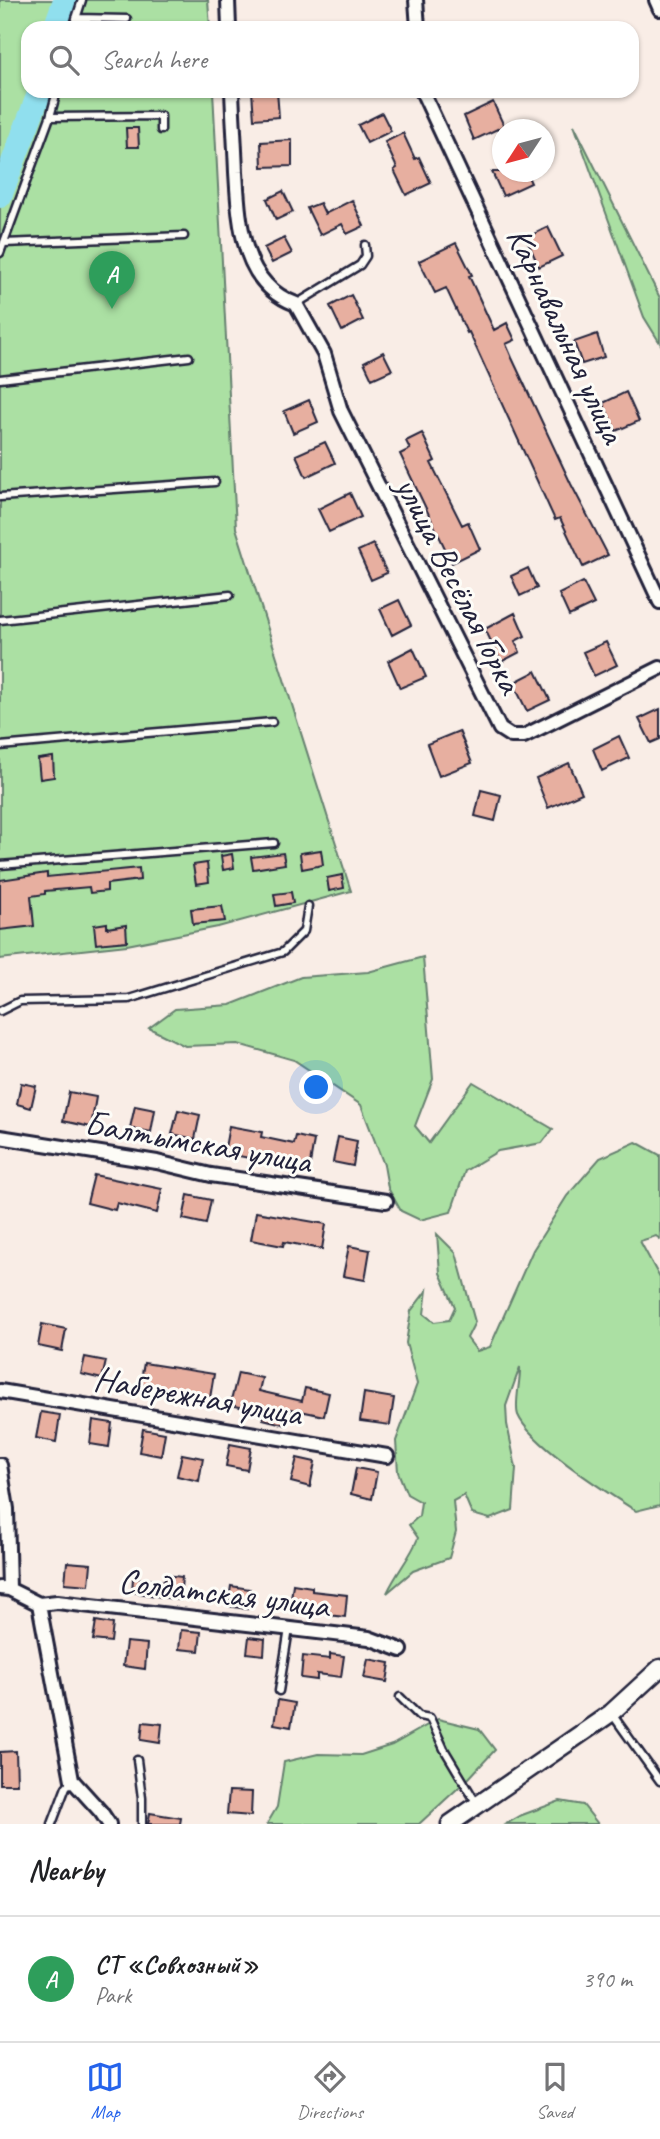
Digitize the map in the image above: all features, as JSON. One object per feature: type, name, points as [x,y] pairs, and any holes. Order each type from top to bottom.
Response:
[{"type":"street","points":[[228,0],[229,21]]},
{"type":"street","points":[[416,0],[418,21]]},
{"type":"street","points":[[656,0],[660,9]]},
{"type":"street","points":[[232,98],[240,229],[246,252],[254,269],[269,287],[283,300],[296,304]]},
{"type":"street","name":"Карнавальная улица","points":[[425,98],[660,602]]},
{"type":"street","name":"улица Весёлая Горка","points":[[296,304],[324,354],[341,411],[500,729],[511,736],[524,736],[660,668]]},
{"type":"street","name":"Балтымская улица","points":[[0,1137],[157,1162],[211,1175],[386,1201]]},
{"type":"street","name":"Набережная улица","points":[[0,1391],[387,1456]]},
{"type":"street","points":[[0,1465],[7,1508],[5,1588]]},
{"type":"street","name":"Солдатская улица","points":[[5,1588],[39,1604],[58,1602],[369,1638],[401,1650]]},
{"type":"street","points":[[39,1604],[72,1780],[109,1824]]},
{"type":"street","points":[[450,1824],[611,1713],[660,1668]]},
{"type":"lane","points":[[75,21],[82,0]]},
{"type":"lane","points":[[76,18],[127,19]]},
{"type":"lane","points":[[0,253],[55,98]]},
{"type":"lane","points":[[50,117],[161,116],[160,130]]},
{"type":"lane","points":[[4,243],[184,236]]},
{"type":"lane","points":[[296,304],[360,265],[366,257],[365,245]]},
{"type":"lane","points":[[0,379],[189,357]]},
{"type":"lane","points":[[0,497],[215,482]]},
{"type":"lane","points":[[0,620],[230,595]]},
{"type":"lane","points":[[0,746],[272,722]]},
{"type":"lane","points":[[0,865],[274,843]]},
{"type":"lane","points":[[0,1011],[20,1001],[129,999],[283,951],[304,931],[308,906]]},
{"type":"lane","points":[[279,1691],[289,1629]]},
{"type":"lane","points":[[400,1697],[419,1716],[430,1718],[444,1749],[478,1805]]},
{"type":"lane","points":[[611,1713],[660,1780]]},
{"type":"lane","points":[[137,1760],[142,1824]]},
{"type":"lane","points":[[52,1824],[66,1787],[72,1780]]},
{"type":"green space","points":[[0,0],[208,0],[210,21],[21,21],[21,98],[213,98],[236,528],[351,891],[218,927],[127,945],[0,959]]},
{"type":"green space","points":[[574,125],[660,298],[660,343],[644,317]]},
{"type":"green space","points":[[423,957],[433,1079],[415,1126],[429,1143],[473,1082],[553,1129],[542,1143],[498,1151],[465,1171],[451,1212],[420,1220],[401,1211],[388,1188],[384,1165],[361,1105],[294,1060],[238,1044],[185,1046],[149,1028],[175,1009],[230,1005],[301,977],[368,972]]},
{"type":"green space","points":[[636,1142],[660,1155],[660,1239],[656,1236],[640,1241],[660,1278],[660,1505],[636,1511],[571,1467],[538,1440],[518,1415],[520,1367],[506,1406],[516,1468],[513,1510],[490,1519],[472,1514],[464,1495],[453,1501],[456,1532],[449,1558],[413,1571],[387,1593],[418,1538],[409,1525],[419,1516],[421,1502],[407,1494],[398,1472],[396,1441],[417,1384],[406,1343],[411,1311],[427,1290],[424,1314],[434,1322],[449,1320],[455,1307],[440,1273],[437,1234],[456,1253],[475,1322],[467,1338],[477,1351],[490,1347],[533,1250],[567,1196],[600,1158]]},
{"type":"green space","points":[[438,1719],[479,1729],[495,1750],[419,1824],[267,1824],[277,1807],[284,1762],[318,1754],[361,1755],[392,1745]]},
{"type":"green space","points":[[560,1801],[583,1805],[598,1824],[506,1824],[522,1815]]},
{"type":"building","points":[[252,98],[278,98],[279,117],[254,119]]},
{"type":"building","points":[[493,102],[501,119],[492,119],[492,132],[474,140],[464,116]]},
{"type":"building","points":[[382,113],[391,131],[367,143],[358,125]]},
{"type":"building","points":[[126,128],[138,128],[139,147],[127,147]]},
{"type":"building","points":[[403,133],[415,159],[419,157],[431,183],[406,195],[385,142]]},
{"type":"building","points":[[292,140],[292,166],[262,167],[261,142]]},
{"type":"building","points":[[497,182],[531,182],[531,183],[503,196]]},
{"type":"building","points":[[283,191],[293,212],[276,220],[267,199]]},
{"type":"building","points":[[352,200],[364,226],[347,234],[342,224],[320,235],[307,208],[320,203],[325,214]]},
{"type":"building","points":[[548,227],[562,256],[539,267],[526,238]]},
{"type":"building","points":[[284,238],[292,253],[272,263],[264,248]]},
{"type":"building","points":[[456,243],[494,330],[507,323],[515,340],[506,344],[512,358],[571,484],[608,555],[583,567],[560,518],[555,520],[469,332],[467,333],[446,288],[435,293],[419,261]]},
{"type":"building","points":[[351,295],[363,320],[342,331],[330,306]]},
{"type":"building","points":[[597,334],[604,357],[582,364],[574,342]]},
{"type":"building","points":[[383,352],[392,370],[372,379],[364,362]]},
{"type":"building","points":[[626,392],[639,421],[616,431],[603,403]]},
{"type":"building","points":[[309,400],[318,422],[293,433],[284,411]]},
{"type":"building","points":[[422,433],[435,461],[431,463],[462,525],[468,522],[480,549],[452,563],[400,454],[410,449],[406,441]]},
{"type":"building","points":[[325,442],[335,463],[306,477],[296,455]]},
{"type":"building","points":[[350,493],[361,517],[329,532],[318,509]]},
{"type":"building","points":[[373,544],[387,573],[371,580],[358,551]]},
{"type":"building","points":[[528,568],[537,588],[520,596],[511,576]]},
{"type":"building","points":[[583,582],[594,604],[569,616],[559,594]]},
{"type":"building","points":[[399,600],[411,625],[392,635],[380,609]]},
{"type":"building","points":[[515,613],[525,636],[515,641],[520,652],[501,662],[485,629]]},
{"type":"building","points":[[606,642],[617,665],[594,676],[583,652]]},
{"type":"building","points":[[413,648],[426,677],[400,688],[388,661]]},
{"type":"building","points":[[536,671],[550,700],[527,711],[513,683]]},
{"type":"building","points":[[660,709],[660,739],[651,743],[639,719]]},
{"type":"building","points":[[459,731],[472,763],[439,776],[427,744]]},
{"type":"building","points":[[619,736],[629,758],[602,771],[593,749]]},
{"type":"building","points":[[53,757],[54,777],[40,779],[38,759]]},
{"type":"building","points":[[569,763],[582,793],[548,808],[536,778]]},
{"type":"building","points":[[481,790],[501,795],[495,821],[475,816]]},
{"type":"building","points":[[321,850],[323,865],[302,869],[300,853]]},
{"type":"building","points":[[283,853],[285,864],[253,869],[251,857]]},
{"type":"building","points":[[232,854],[234,868],[223,870],[221,856]]},
{"type":"building","points":[[207,863],[209,882],[196,884],[193,865]]},
{"type":"building","points":[[139,868],[140,880],[107,884],[107,891],[90,893],[89,887],[45,891],[45,894],[31,896],[34,926],[0,930],[0,880],[47,873],[47,877]]},
{"type":"building","points":[[342,875],[344,888],[329,891],[327,878]]},
{"type":"building","points":[[291,892],[293,903],[276,906],[274,894]]},
{"type":"building","points":[[222,906],[225,921],[193,924],[191,909]]},
{"type":"building","points":[[107,923],[107,928],[126,925],[127,941],[96,944],[94,925]]},
{"type":"building","points":[[21,1083],[36,1086],[31,1108],[17,1104]]},
{"type":"building","points":[[69,1092],[96,1097],[91,1127],[63,1121]]},
{"type":"building","points":[[135,1106],[155,1110],[151,1132],[130,1128]]},
{"type":"building","points":[[178,1110],[200,1115],[195,1139],[172,1134]]},
{"type":"building","points":[[229,1126],[262,1132],[261,1137],[294,1144],[296,1136],[314,1140],[309,1170],[224,1153]]},
{"type":"building","points":[[338,1137],[357,1141],[353,1166],[333,1162]]},
{"type":"building","points":[[94,1175],[162,1189],[157,1213],[117,1203],[115,1210],[87,1203]]},
{"type":"building","points":[[188,1195],[211,1200],[206,1224],[183,1219]]},
{"type":"building","points":[[256,1212],[326,1224],[322,1249],[284,1242],[283,1246],[251,1240]]},
{"type":"building","points":[[349,1246],[370,1250],[365,1280],[343,1276]]},
{"type":"building","points":[[42,1324],[66,1329],[62,1351],[38,1346]]},
{"type":"building","points":[[85,1357],[106,1361],[102,1379],[81,1374]]},
{"type":"building","points":[[144,1363],[214,1374],[210,1398],[140,1385]]},
{"type":"building","points":[[238,1373],[262,1378],[259,1391],[302,1401],[305,1388],[329,1393],[324,1416],[291,1409],[287,1425],[263,1419],[265,1412],[230,1405]]},
{"type":"building","points":[[364,1393],[394,1398],[390,1425],[360,1421]]},
{"type":"building","points":[[41,1412],[60,1415],[56,1442],[36,1438]]},
{"type":"building","points":[[93,1420],[112,1423],[109,1447],[90,1444]]},
{"type":"building","points":[[143,1429],[165,1433],[161,1456],[139,1452]]},
{"type":"building","points":[[230,1444],[251,1448],[247,1470],[226,1466]]},
{"type":"building","points":[[182,1454],[203,1458],[199,1481],[177,1476]]},
{"type":"building","points":[[297,1458],[315,1462],[310,1487],[291,1482]]},
{"type":"building","points":[[356,1468],[377,1472],[372,1499],[351,1494]]},
{"type":"building","points":[[67,1562],[91,1564],[89,1585],[65,1583]]},
{"type":"building","points":[[166,1575],[182,1577],[180,1600],[132,1592],[133,1578],[165,1581]]},
{"type":"building","points":[[293,1584],[312,1587],[312,1591],[347,1595],[345,1617],[290,1606]]},
{"type":"building","points":[[231,1586],[250,1589],[247,1609],[228,1606]]},
{"type":"building","points":[[96,1621],[113,1624],[111,1642],[93,1640]]},
{"type":"building","points":[[181,1630],[201,1632],[199,1651],[179,1649]]},
{"type":"building","points":[[249,1637],[265,1639],[264,1655],[247,1653]]},
{"type":"building","points":[[126,1642],[147,1644],[145,1669],[123,1666]]},
{"type":"building","points":[[330,1654],[344,1656],[341,1677],[317,1674],[317,1680],[301,1678],[303,1656],[330,1659]]},
{"type":"building","points":[[368,1659],[390,1663],[387,1682],[364,1678]]},
{"type":"building","points":[[278,1700],[295,1703],[291,1727],[274,1724]]},
{"type":"building","points":[[143,1722],[162,1724],[160,1743],[141,1740]]},
{"type":"building","points":[[16,1751],[17,1784],[0,1784],[0,1752]]},
{"type":"building","points":[[229,1791],[252,1792],[251,1816],[227,1814]]},
{"type":"building","points":[[150,1813],[181,1818],[180,1824],[148,1824]]},
{"type":"waterway","points":[[58,21],[65,0]]},
{"type":"waterway","points":[[0,196],[37,98]]},
{"type":"place","name":"СТ «Совхозный»","points":[[112,309]]}]
